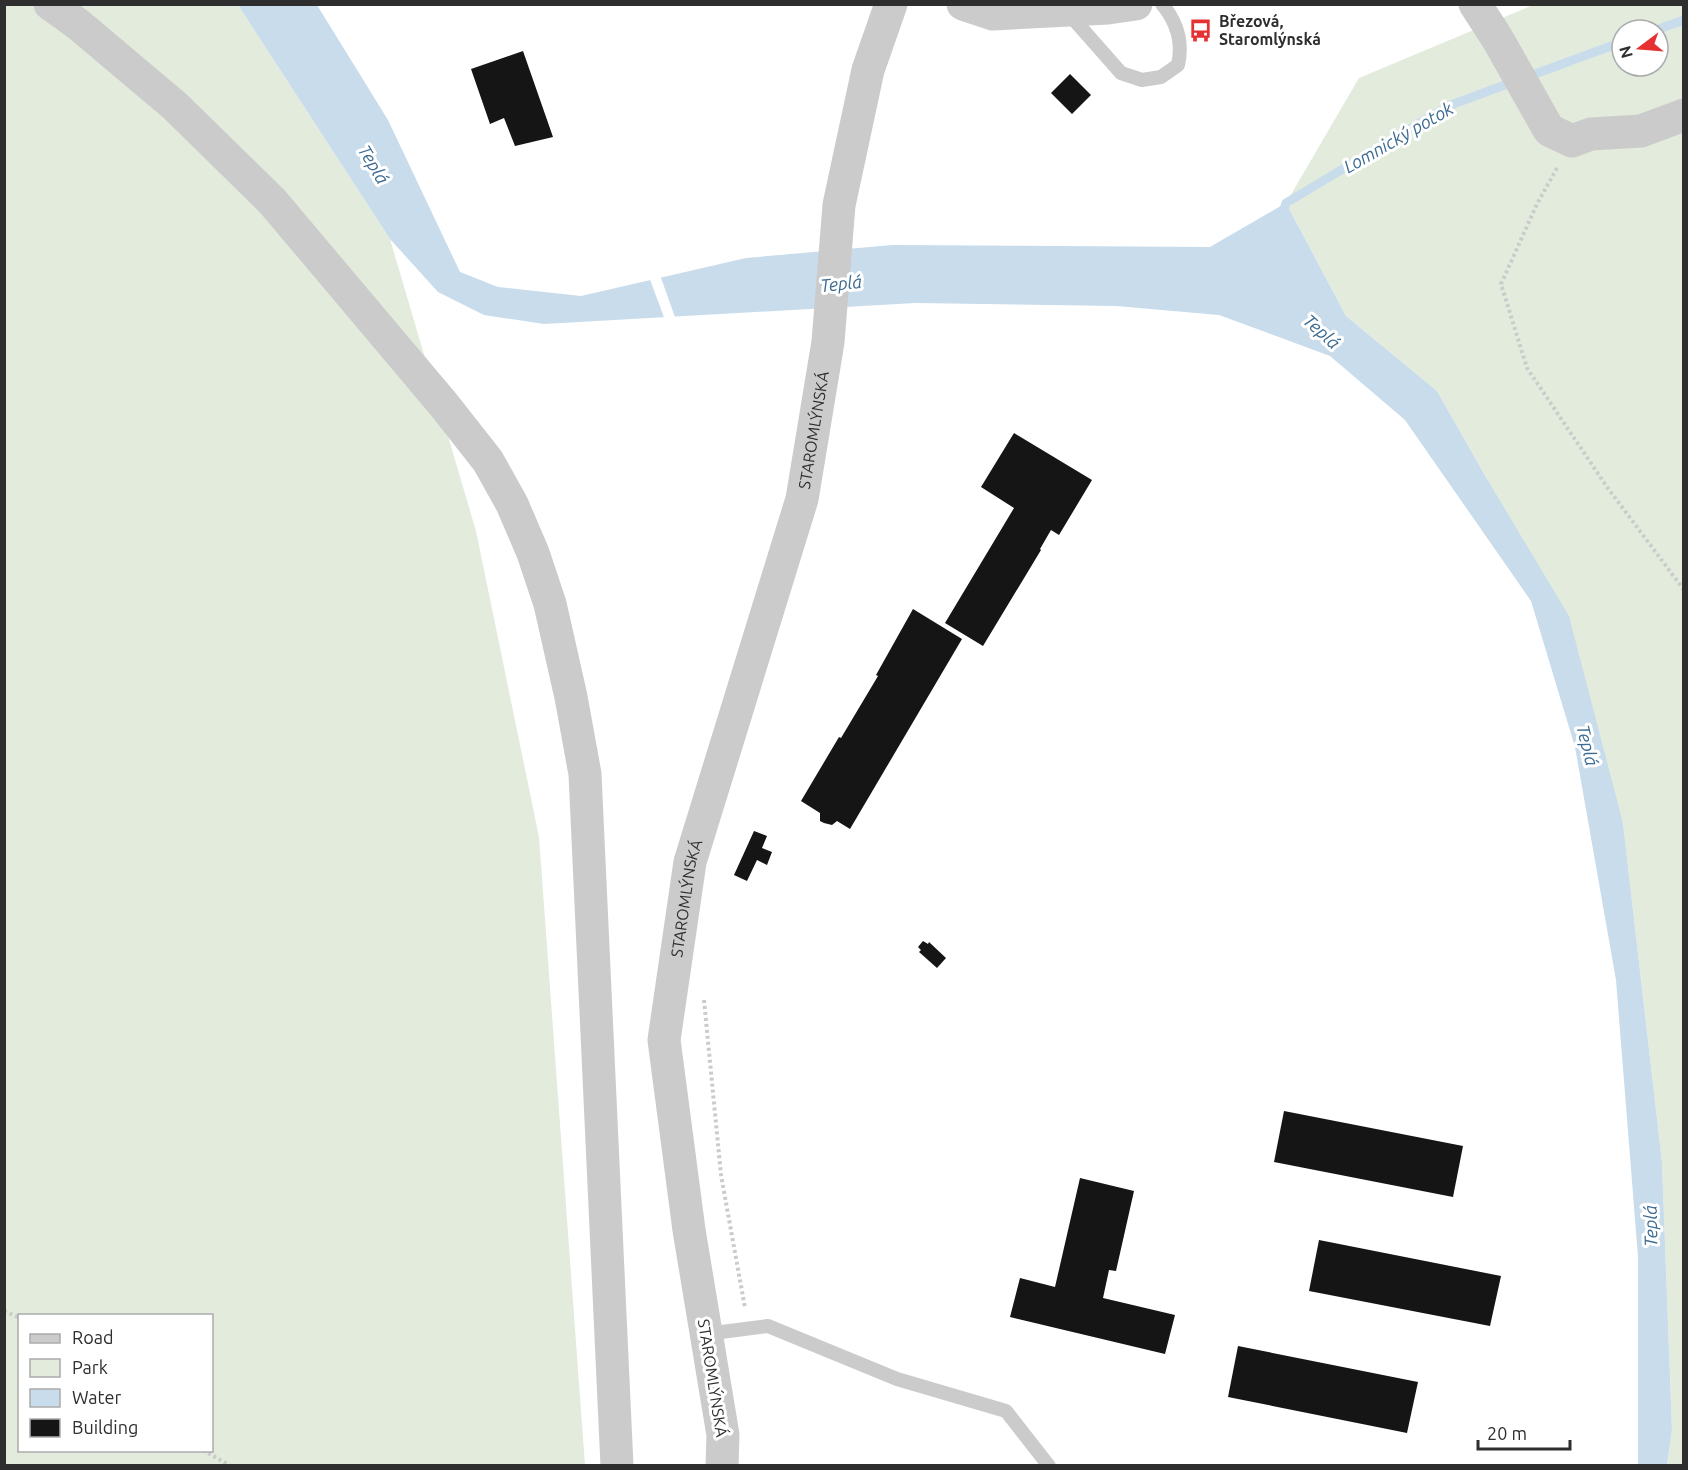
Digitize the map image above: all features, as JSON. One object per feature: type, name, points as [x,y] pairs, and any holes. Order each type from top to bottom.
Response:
[{"type":"street","points":[[50,4],[79,25],[175,106],[272,201],[444,405],[488,461],[512,504],[532,553],[550,604],[571,697],[585,774],[617,1466]]},
{"type":"street","name":"STAROMLÝNSKÁ","points":[[722,1466],[723,1435],[689,1230],[664,1040],[690,862],[802,500],[828,342],[839,205],[868,70],[891,4]]},
{"type":"street","points":[[963,4],[993,14],[1108,8],[1136,4]]},
{"type":"street","points":[[1475,4],[1560,135],[1641,131],[1683,115]]},
{"type":"lane","points":[[1066,10],[1121,73],[1142,80],[1161,77],[1178,65],[1181,52],[1178,35],[1170,14],[1162,4]]},
{"type":"lane","points":[[706,1334],[768,1326],[897,1379],[1006,1411],[1049,1466]]},
{"type":"path","points":[[1560,135],[1537,204],[1501,284],[1527,368],[1607,487],[1683,590]]},
{"type":"path","points":[[704,996],[722,1175],[748,1328]]},
{"type":"path","points":[[4,1311],[18,1317]]},
{"type":"path","points":[[206,1452],[231,1466]]},
{"type":"green space","points":[[5,5],[238,5],[390,239],[476,531],[539,837],[585,1465],[5,1466]]},
{"type":"green space","points":[[1533,5],[1683,5],[1683,1465],[1667,1465],[1672,1430],[1662,1162],[1623,823],[1487,479],[1437,391],[1346,316],[1286,203],[1359,78]]},
{"type":"water","name":"Teplá","points":[[238,5],[317,5],[388,120],[460,272],[498,287],[581,296],[746,258],[892,245],[1210,247],[1286,203],[1346,316],[1437,391],[1569,616],[1623,823],[1662,1162],[1672,1430],[1667,1465],[1638,1465],[1638,1257],[1616,980],[1575,747],[1531,601],[1405,420],[1330,356],[1219,315],[1116,306],[915,303],[544,324],[484,315],[438,292],[390,239]]},
{"type":"pier","points":[[660,275],[676,320],[665,320],[649,277]]},
{"type":"building","points":[[523,51],[553,137],[515,146],[504,118],[490,124],[471,69]]},
{"type":"building","points":[[1070,74],[1091,95],[1072,114],[1051,93]]},
{"type":"building","points":[[1014,433],[1092,480],[1059,535],[1051,530],[983,646],[945,623],[1014,508],[981,487]]},
{"type":"building","points":[[913,609],[962,639],[850,829],[837,821],[832,825],[824,823],[820,821],[820,813],[801,801],[878,676],[876,675]]},
{"type":"building","points":[[754,831],[767,836],[762,848],[772,852],[767,865],[757,860],[747,881],[734,875]]},
{"type":"building","points":[[923,941],[928,944],[929,942],[946,958],[937,968],[919,952],[921,950],[918,947]]},
{"type":"building","points":[[1284,1111],[1463,1146],[1453,1197],[1274,1162]]},
{"type":"building","points":[[1080,1178],[1134,1191],[1116,1271],[1109,1270],[1103,1298],[1175,1315],[1165,1354],[1010,1317],[1020,1278],[1055,1287]]},
{"type":"building","points":[[1319,1240],[1501,1276],[1490,1326],[1309,1291]]},
{"type":"building","points":[[1238,1346],[1418,1382],[1407,1433],[1228,1397]]},
{"type":"waterway","name":"Lomnický potok","points":[[1670,25],[1684,20]]},
{"type":"waterway","name":"Lomnický potok","points":[[1283,213],[1286,203],[1448,106],[1610,46]]},
{"type":"place","name":"Březová, Staromlýnská","points":[[1201,30]]}]
